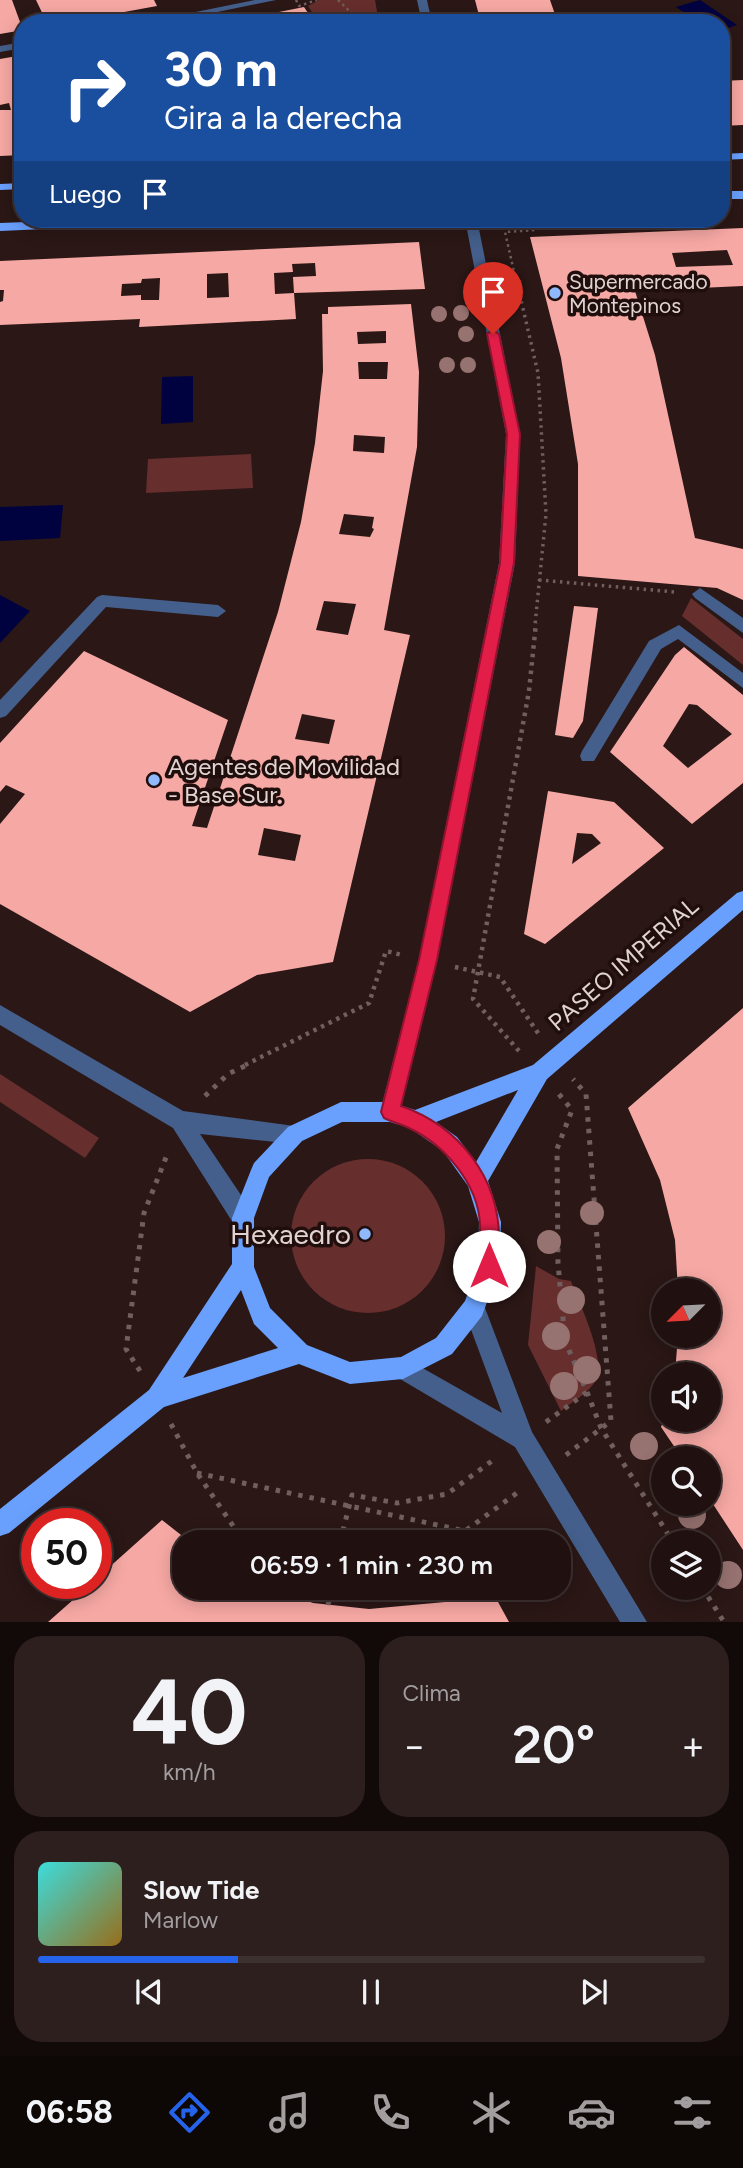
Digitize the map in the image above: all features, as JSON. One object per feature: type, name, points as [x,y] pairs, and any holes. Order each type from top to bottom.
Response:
[{"type":"main road","name":"PASEO IMPERIAL","points":[[477,1180],[548,1066],[743,899]]},
{"type":"main road","name":"PASEO IMPERIAL","points":[[415,1120],[548,1066]]},
{"type":"main road","points":[[341,1112],[390,1112],[415,1120],[450,1144],[477,1180],[490,1222],[489,1266],[474,1308],[444,1346],[403,1368],[350,1373],[299,1353],[262,1316],[243,1267],[243,1218],[261,1170],[295,1134],[341,1112]]},
{"type":"main road","points":[[0,1524],[157,1398],[243,1267]]},
{"type":"main road","points":[[157,1398],[299,1353]]},
{"type":"street","points":[[189,14],[271,0]]},
{"type":"street","points":[[390,1112],[428,960],[507,563],[513,434],[473,228]]},
{"type":"street","points":[[701,594],[743,627]]},
{"type":"street","points":[[0,711],[102,601],[218,611]]},
{"type":"street","points":[[588,756],[655,645],[679,631],[743,682]]},
{"type":"street","points":[[0,1014],[180,1121],[295,1134]]},
{"type":"street","points":[[180,1121],[243,1218]]},
{"type":"street","points":[[474,1308],[523,1438],[634,1622]]},
{"type":"street","points":[[403,1368],[523,1438]]},
{"type":"path","points":[[296,0],[299,6],[317,0]]},
{"type":"path","points":[[338,0],[353,14]]},
{"type":"path","points":[[540,580],[701,594]]},
{"type":"path","points":[[197,1473],[465,1531],[611,1421],[586,1094],[548,1066],[500,977],[386,951],[369,1003],[228,1074],[180,1121],[144,1213],[126,1349],[157,1398],[197,1473],[236,1530]]},
{"type":"path","points":[[572,1110],[557,1149],[558,1263],[565,1341],[601,1428],[665,1530]]},
{"type":"path","points":[[543,1424],[587,1392]]},
{"type":"path","points":[[343,1530],[352,1495],[397,1503],[447,1494],[499,1456]]},
{"type":"path","points":[[328,1605],[329,1600]]},
{"type":"path","points":[[710,1600],[724,1622]]},
{"type":"shaded area","points":[[319,0],[375,0],[377,14],[313,14],[308,6]]},
{"type":"shaded area","points":[[700,0],[721,14],[686,14],[676,7]]},
{"type":"shaded area","points":[[193,376],[193,422],[161,424],[162,377]]},
{"type":"shaded area","points":[[251,454],[253,488],[146,493],[148,459]]},
{"type":"shaded area","points":[[63,505],[60,538],[0,541],[0,507]]},
{"type":"shaded area","points":[[0,595],[30,611],[0,643]]},
{"type":"shaded area","points":[[691,598],[743,639],[743,665],[682,616]]},
{"type":"shaded area","points":[[0,1074],[99,1138],[85,1158],[0,1102]]},
{"type":"shaded area","points":[[368,1159],[398,1165],[423,1181],[439,1206],[445,1236],[439,1266],[423,1291],[398,1307],[368,1313],[338,1307],[313,1291],[297,1266],[291,1236],[297,1206],[313,1181],[338,1165]]},
{"type":"shaded area","points":[[536,1266],[559,1279],[571,1281],[591,1332],[598,1360],[595,1382],[561,1411],[528,1345]]},
{"type":"building","points":[[0,0],[12,0],[17,14],[14,14],[14,32],[0,34]]},
{"type":"building","points":[[36,0],[154,0],[157,6],[113,14],[43,14]]},
{"type":"building","points":[[475,0],[550,0],[555,14],[479,14]]},
{"type":"building","points":[[304,7],[309,14],[269,14]]},
{"type":"building","points":[[14,57],[14,155],[0,156],[0,110],[11,110],[9,103],[0,105],[0,59]]},
{"type":"building","points":[[743,80],[743,125],[730,126],[730,81]]},
{"type":"building","points":[[743,228],[743,286],[635,291],[655,355],[695,538],[743,549],[743,600],[717,588],[578,576],[578,464],[561,358],[530,237]],"holes":[[[727,250],[733,265],[676,267],[672,253]]]},
{"type":"building","points":[[419,242],[425,289],[294,293],[296,319],[139,327],[140,319],[0,325],[0,302],[3,301],[4,290],[0,290],[0,261]],"holes":[[[315,263],[316,276],[293,277],[294,293],[275,294],[274,273],[293,272],[292,264]],[[228,273],[229,297],[207,298],[207,274]],[[160,278],[159,300],[141,300],[141,295],[121,296],[122,284]]]},
{"type":"building","points":[[411,304],[419,372],[417,447],[384,630],[410,635],[333,962],[257,975],[190,1012],[0,904],[0,824],[25,794],[6,785],[0,792],[0,743],[84,651],[228,720],[192,826],[207,828],[278,612],[301,522],[315,443],[323,371],[322,314],[328,314],[328,307]],"holes":[[[386,331],[386,343],[358,344],[357,332]],[[358,362],[388,362],[387,379],[359,379]],[[354,435],[385,437],[384,453],[353,451]],[[344,514],[374,517],[374,529],[370,537],[339,534]],[[324,601],[356,604],[348,635],[316,630]],[[302,714],[335,720],[329,744],[295,739]],[[264,828],[301,835],[295,861],[258,855]]]},
{"type":"building","points":[[574,606],[598,608],[583,721],[573,738],[555,735]]},
{"type":"building","points":[[684,647],[743,695],[743,783],[692,824],[610,752],[675,655]],"holes":[[[689,704],[697,705],[732,734],[688,768],[663,746]]]},
{"type":"building","points":[[548,791],[614,802],[664,848],[545,944],[524,934]],"holes":[[[577,833],[592,834],[601,843],[572,864]]]},
{"type":"building","points":[[743,1008],[743,1550],[721,1516],[721,1446],[674,1446],[664,1432],[721,1432],[721,1362],[676,1362],[677,1348],[721,1348],[721,1278],[677,1278],[675,1240],[660,1180],[628,1108]]},
{"type":"building","points":[[162,1520],[175,1530],[172,1530],[172,1600],[305,1600],[369,1609],[460,1600],[497,1600],[509,1622],[48,1622],[74,1599],[112,1599],[112,1565]]},
{"type":"place","name":"Supermercado Montepinos","points":[[555,293]]},
{"type":"place","name":"Agentes de Movilidad - Base Sur.","points":[[154,780]]},
{"type":"place","name":"Hexaedro","points":[[365,1234]]},
{"type":"route","points":[[489,1266],[490,1222],[477,1180],[450,1144],[415,1120],[390,1112],[428,960],[507,563],[513,434],[493,334]]}]
